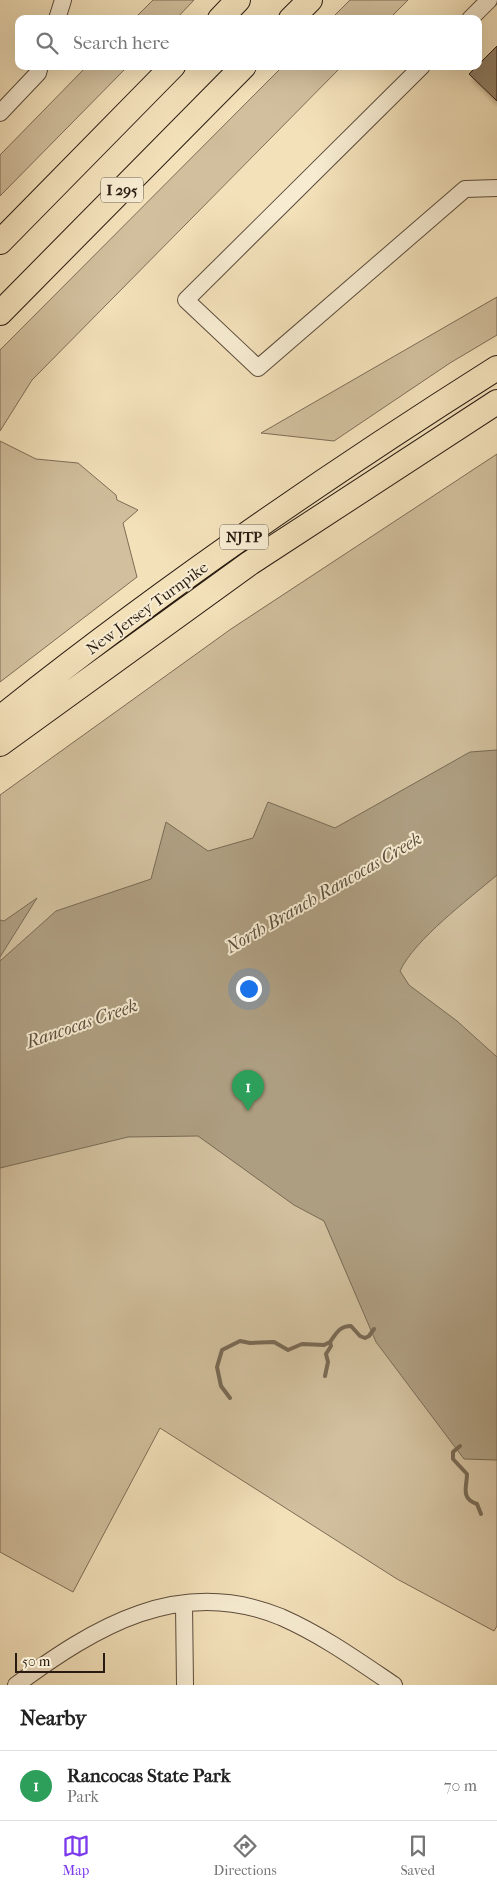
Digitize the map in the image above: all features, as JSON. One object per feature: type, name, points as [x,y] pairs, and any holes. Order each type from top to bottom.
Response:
[{"type":"highway","points":[[224,15],[238,0]]},
{"type":"highway","points":[[295,15],[310,0]]},
{"type":"highway","points":[[0,242],[169,70]]},
{"type":"highway","name":"I 295","points":[[0,313],[240,70]]},
{"type":"highway","name":"New Jersey Turnpike","points":[[0,718],[128,621],[243,538],[376,446],[497,368]]},
{"type":"highway","name":"New Jersey Turnpike","points":[[0,744],[250,563],[497,402]]},
{"type":"street","points":[[58,15],[63,0]]},
{"type":"street","points":[[474,15],[489,0]]},
{"type":"street","points":[[0,113],[39,70]]},
{"type":"street","points":[[418,70],[186,300],[258,368],[466,189],[497,188]]},
{"type":"street","points":[[16,1685],[55,1655],[103,1628],[139,1613],[184,1604],[233,1606],[280,1617],[354,1657],[394,1685]]},
{"type":"street","points":[[184,1604],[185,1685]]},
{"type":"shaded area","points":[[153,0],[194,0],[180,15],[138,15]]},
{"type":"shaded area","points":[[350,0],[408,0],[393,15],[335,15]]},
{"type":"shaded area","points":[[83,70],[124,70],[0,196],[0,155]]},
{"type":"shaded area","points":[[279,70],[338,70],[32,380],[0,431],[0,350]]},
{"type":"shaded area","points":[[497,297],[497,335],[450,363],[334,441],[261,433]]},
{"type":"shaded area","points":[[0,441],[36,459],[78,463],[116,495],[117,500],[138,510],[123,523],[137,577],[0,682]]},
{"type":"shaded area","points":[[497,454],[497,1626],[494,1631],[397,1579],[160,1428],[73,1592],[0,1552],[0,795],[231,629]]},
{"type":"water","points":[[497,750],[497,875],[430,933],[407,959],[400,971],[409,985],[457,1021],[497,1057],[497,1460],[464,1459],[376,1342],[324,1221],[294,1205],[198,1136],[128,1137],[0,1168],[0,961],[56,911],[151,879],[166,822],[208,851],[253,838],[268,802],[335,828],[470,752]]},
{"type":"water","points":[[37,898],[0,957],[0,920],[4,921]]},
{"type":"building","points":[[497,46],[497,101],[469,74],[473,70],[482,70],[482,61]]},
{"type":"waterway","points":[[325,1376],[328,1362],[326,1354],[331,1346],[330,1342],[338,1331],[344,1327],[351,1326],[360,1336],[365,1338],[374,1329]]},
{"type":"waterway","points":[[230,1398],[221,1386],[217,1367],[222,1350],[240,1341],[250,1343],[274,1342],[288,1350],[302,1344],[324,1345],[330,1342]]},
{"type":"waterway","points":[[460,1446],[453,1452],[453,1459],[467,1474],[466,1495],[468,1499],[477,1504],[481,1514]]},
{"type":"place","name":"Rancocas State Park","points":[[248,1111]]},
{"type":"water label","name":"North Branch Rancocas Creek","points":[[324,893]]},
{"type":"water label","name":"Rancocas Creek","points":[[82,1024]]}]
